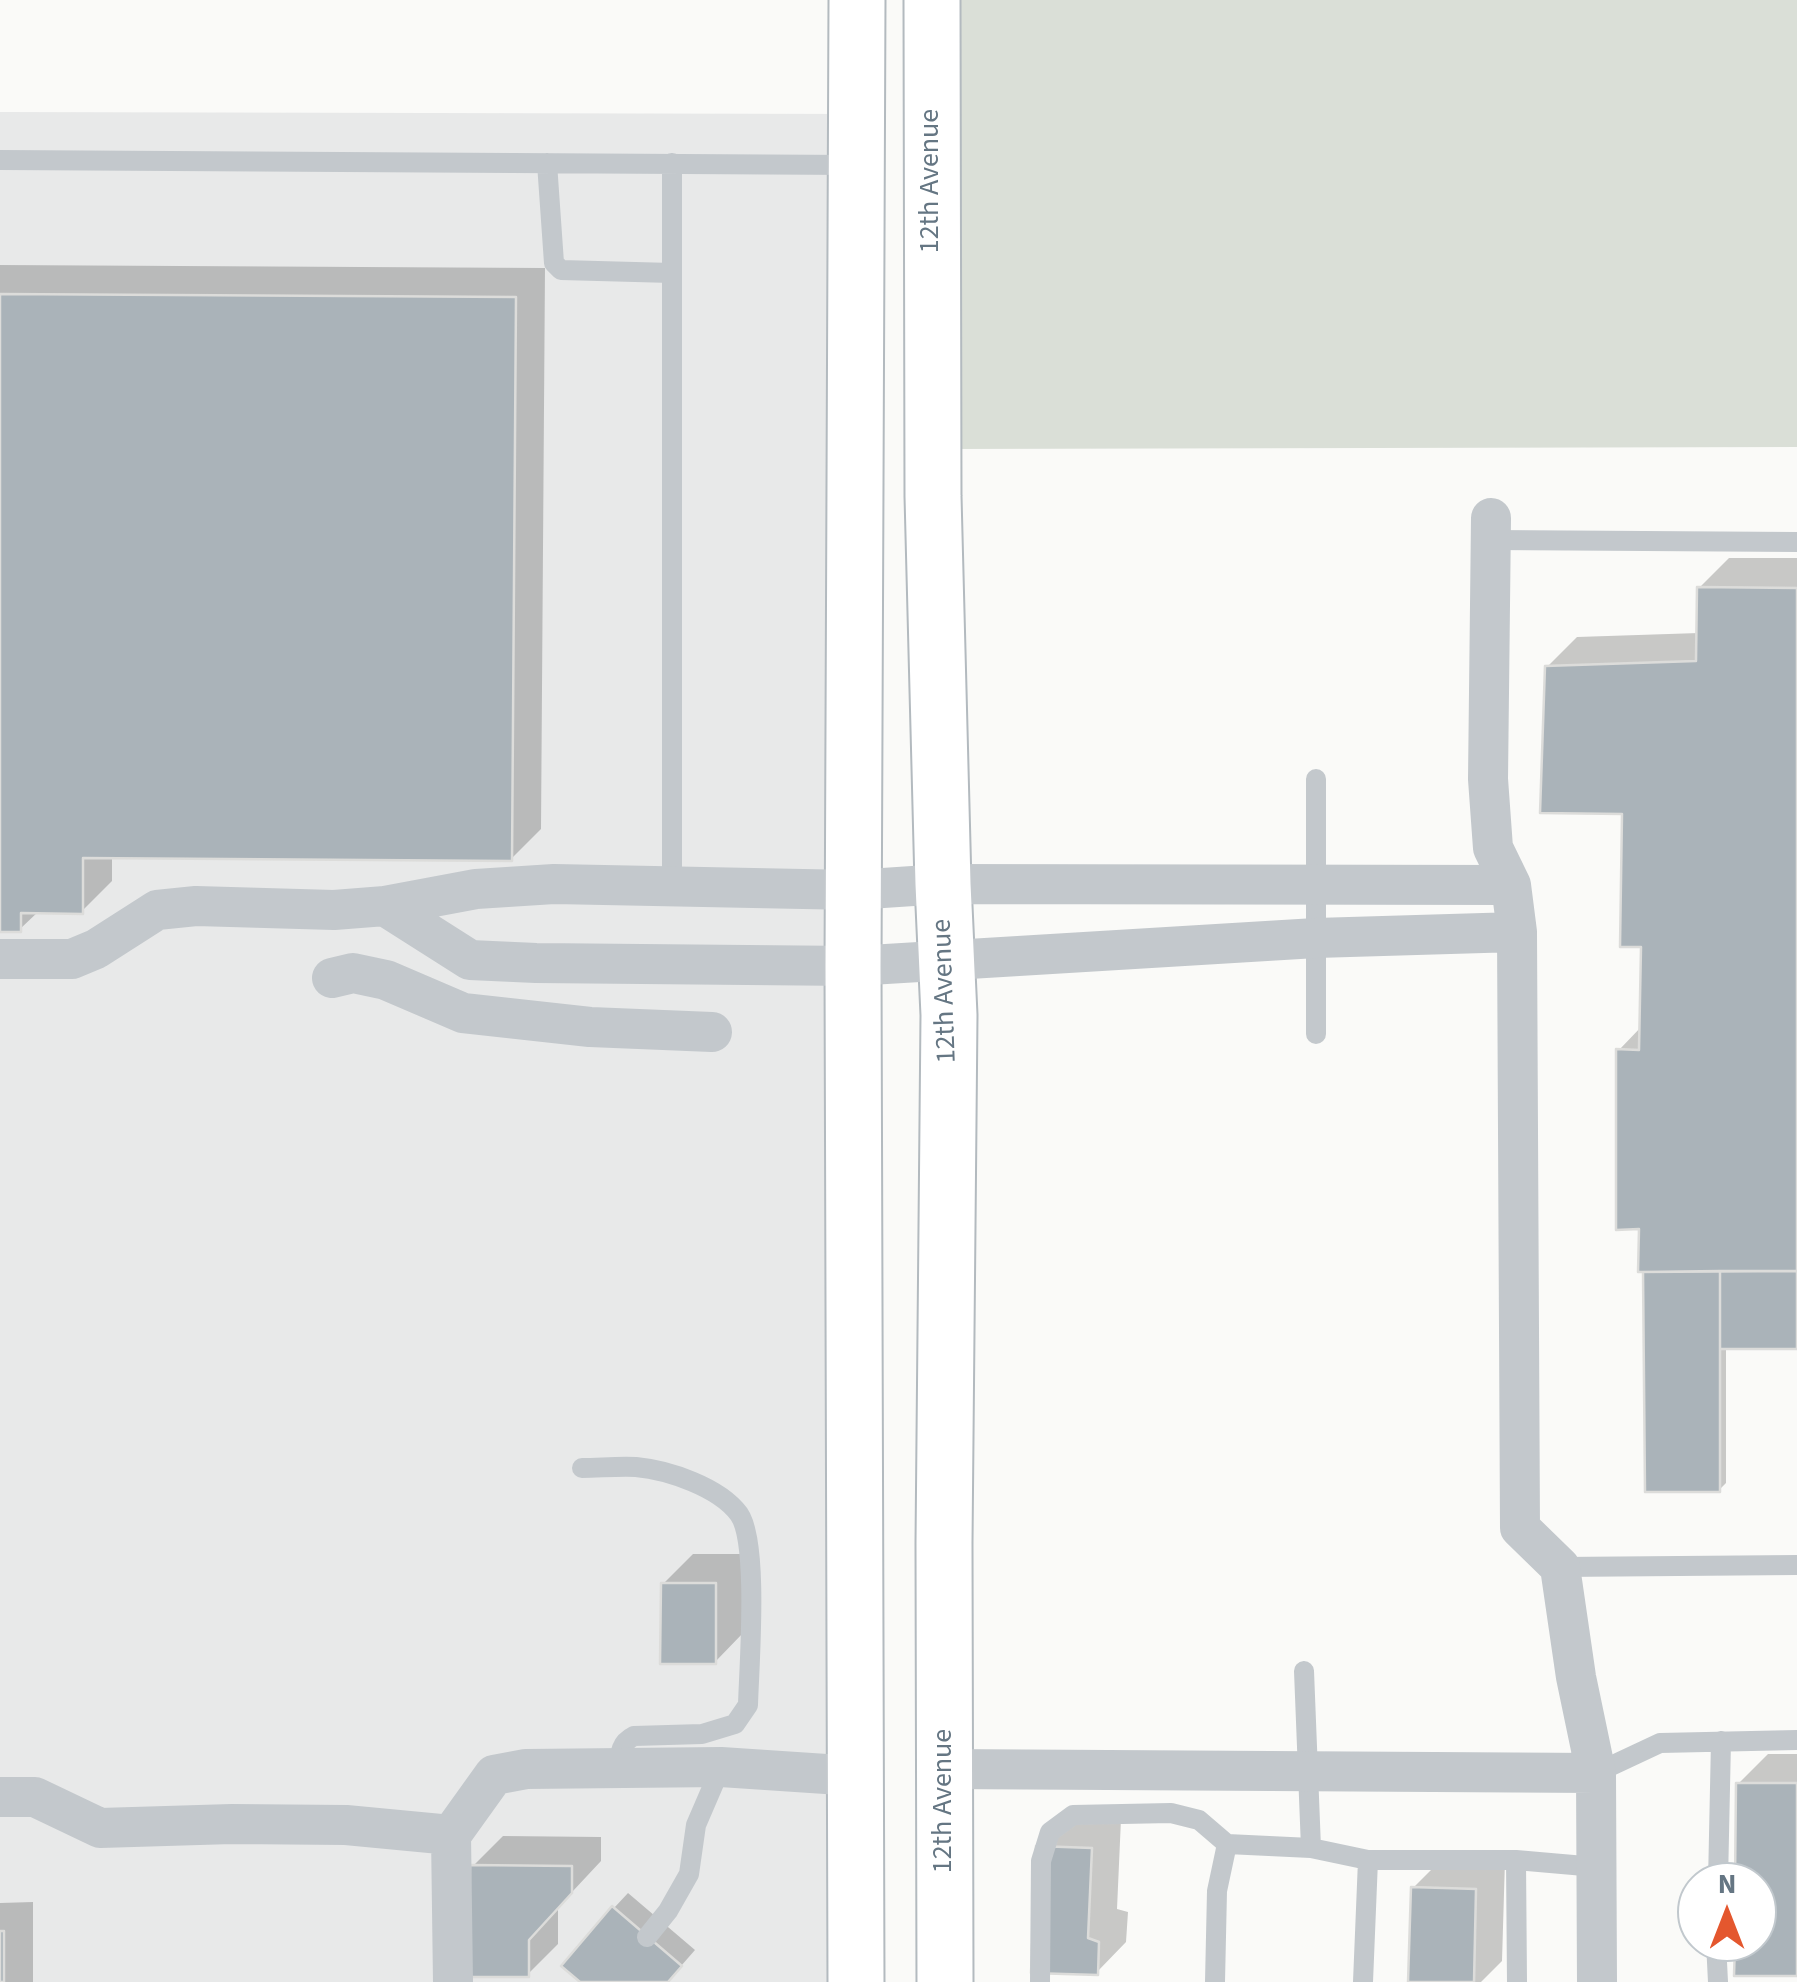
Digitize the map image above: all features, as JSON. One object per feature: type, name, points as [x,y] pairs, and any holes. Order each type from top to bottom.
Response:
[{"type":"main road","points":[[856,1982],[853,966],[857,0]]},
{"type":"main road","name":"12th Avenue","points":[[932,0],[933,496],[942,884],[948,958],[945,1982]]},
{"type":"main road","points":[[858,164],[882,202],[896,254],[902,460],[933,496]]},
{"type":"street","points":[[1491,529],[1488,779],[1493,848],[1511,885],[1518,932],[1520,1528],[1560,1567],[1576,1678],[1596,1773],[1597,1982]]},
{"type":"street","points":[[0,959],[72,958],[96,950],[156,910],[196,906],[334,910],[385,906],[476,889],[554,884],[854,890],[942,884],[1511,885]]},
{"type":"street","points":[[385,906],[470,960],[536,964],[853,966],[1316,938],[1518,932]]},
{"type":"street","points":[[332,978],[353,973],[386,980],[463,1012],[590,1026],[712,1032]]},
{"type":"street","points":[[454,1982],[450,1834],[494,1775],[526,1768],[721,1766],[856,1776]]},
{"type":"street","points":[[945,1769],[1596,1773]]},
{"type":"street","points":[[0,1797],[35,1797],[100,1828],[232,1824],[346,1826],[450,1834]]},
{"type":"lane","points":[[0,160],[858,164]]},
{"type":"lane","points":[[547,163],[554,264],[561,270],[672,273]]},
{"type":"lane","points":[[672,163],[672,884]]},
{"type":"lane","points":[[1491,529],[1797,542]]},
{"type":"lane","points":[[1316,779],[1316,1034]]},
{"type":"lane","points":[[582,1468],[637,1467],[678,1477],[717,1496],[740,1516],[750,1548],[748,1706],[735,1724],[702,1734],[627,1739],[621,1746],[618,1768]]},
{"type":"lane","points":[[1560,1567],[1797,1565]]},
{"type":"lane","points":[[1304,1671],[1312,1848]]},
{"type":"lane","points":[[1596,1773],[1660,1743],[1797,1740]]},
{"type":"lane","points":[[1718,1862],[1721,1741]]},
{"type":"lane","points":[[648,1937],[690,1874],[696,1826],[721,1766]]},
{"type":"lane","points":[[1040,1982],[1041,1861],[1050,1832],[1072,1815],[1171,1813],[1198,1820],[1228,1844],[1312,1848],[1368,1860],[1516,1860],[1596,1867]]},
{"type":"lane","points":[[1215,1982],[1217,1891],[1228,1844]]},
{"type":"lane","points":[[1362,1982],[1368,1860]]},
{"type":"lane","points":[[1516,1860],[1517,1982]]},
{"type":"shaded area","points":[[928,0],[1797,0],[1797,447],[950,449]]},
{"type":"shaded area","points":[[0,112],[857,114],[856,1982],[0,1982]]},
{"type":"building","points":[[0,294],[516,297],[512,861],[83,858],[83,914],[21,913],[21,932],[0,932]]},
{"type":"building","points":[[1697,587],[1797,588],[1797,1271],[1638,1272],[1639,1229],[1616,1230],[1616,1049],[1639,1050],[1641,947],[1620,947],[1622,814],[1540,813],[1545,666],[1696,661]]},
{"type":"building","points":[[1720,1271],[1720,1492],[1645,1492],[1643,1272]]},
{"type":"building","points":[[1720,1271],[1797,1271],[1797,1349],[1720,1349]]},
{"type":"building","points":[[661,1583],[716,1583],[716,1664],[660,1664]]},
{"type":"building","points":[[1736,1783],[1797,1783],[1797,1976],[1734,1976],[1734,1962],[1777,1962],[1777,1862],[1735,1862]]},
{"type":"building","points":[[1036,1846],[1092,1848],[1088,1938],[1099,1942],[1098,1975],[1031,1973]]},
{"type":"building","points":[[470,1865],[572,1866],[572,1893],[529,1940],[529,1977],[469,1977]]},
{"type":"building","points":[[1411,1887],[1476,1889],[1474,1982],[1408,1982]]},
{"type":"building","points":[[612,1906],[682,1966],[668,1982],[580,1982],[561,1966]]},
{"type":"building","points":[[0,1931],[4,1931],[4,1982],[0,1982]]}]
